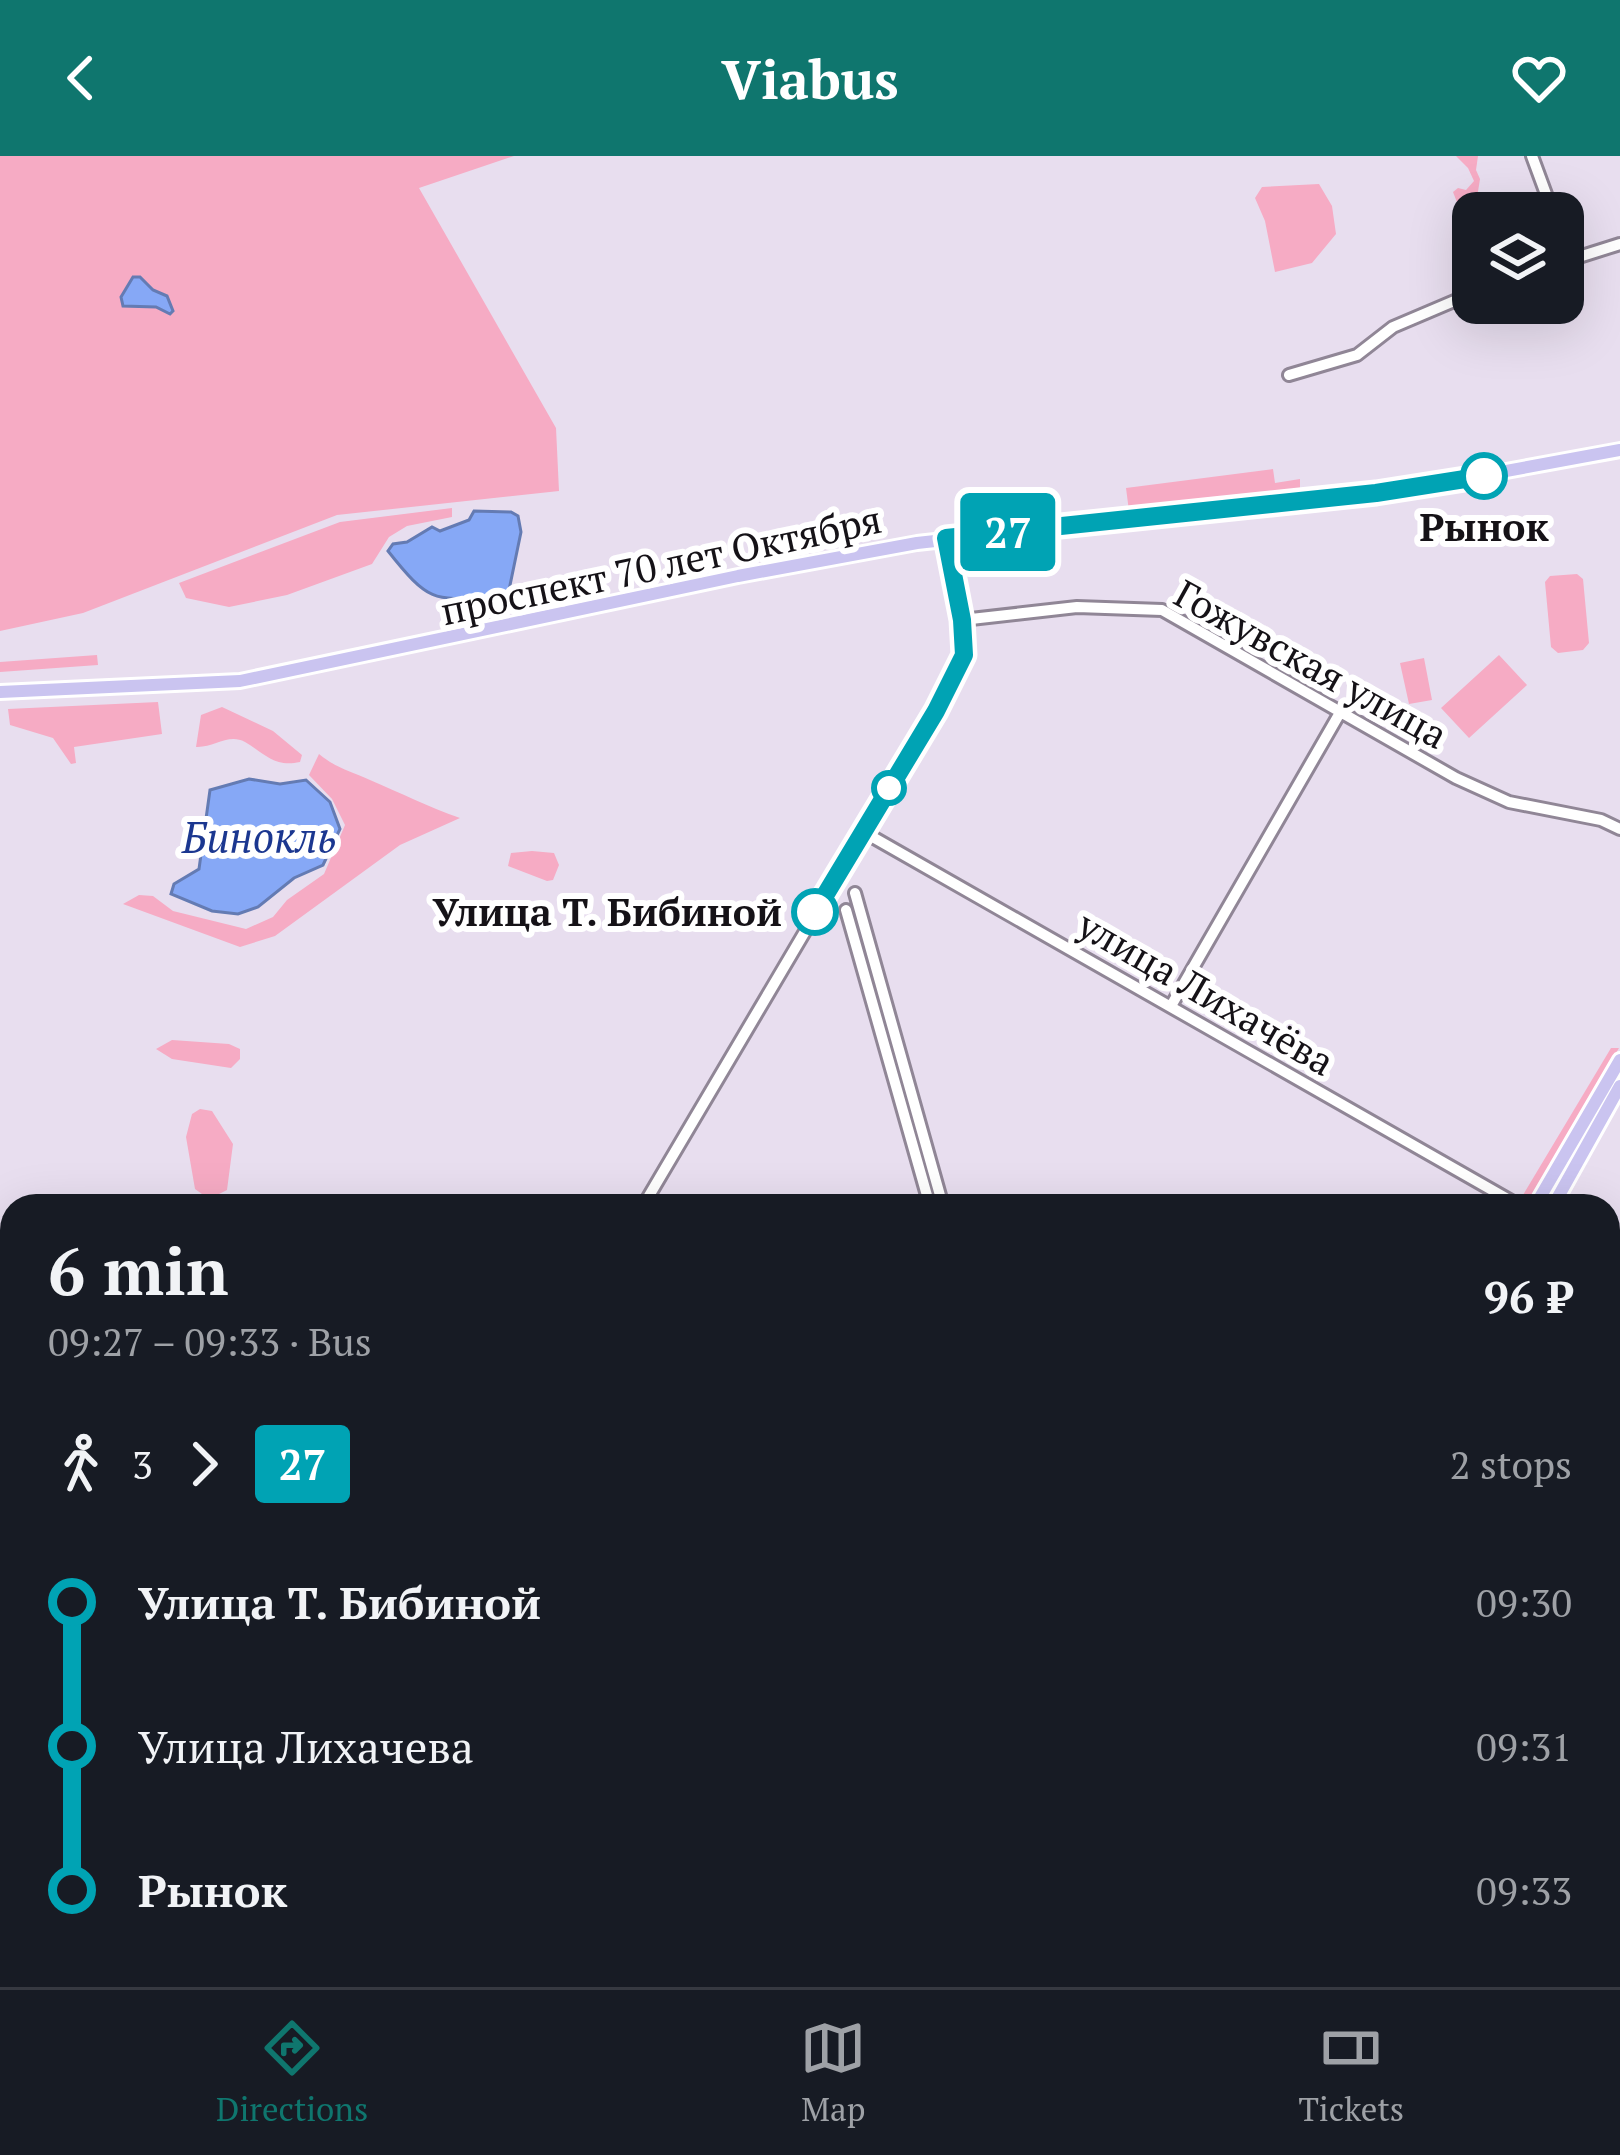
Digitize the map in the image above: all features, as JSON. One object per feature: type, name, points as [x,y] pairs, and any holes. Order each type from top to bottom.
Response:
[{"type":"main road","name":"проспект 70 лет Октября","points":[[0,692],[262,677],[738,576],[946,538],[1408,489],[1620,450]]},
{"type":"main road","points":[[1542,1194],[1620,1060]]},
{"type":"main road","points":[[1560,1194],[1620,1086]]},
{"type":"street","points":[[1532,156],[1545,192]]},
{"type":"street","points":[[1584,255],[1620,244]]},
{"type":"street","points":[[1289,375],[1357,355],[1393,327],[1452,302]]},
{"type":"street","points":[[650,1194],[957,674],[964,655],[962,620],[946,538]]},
{"type":"street","name":"Гожувская улица","points":[[962,620],[1077,607],[1162,610],[1456,778],[1509,802],[1601,820],[1620,830]]},
{"type":"street","points":[[1171,1006],[1341,711]]},
{"type":"street","name":"улица Лихачёва","points":[[862,831],[1499,1194]]},
{"type":"street","points":[[855,893],[940,1194]]},
{"type":"street","points":[[846,910],[927,1194]]},
{"type":"shaded area","points":[[0,156],[514,156],[419,188],[556,428],[559,491],[337,515],[83,613],[0,631]]},
{"type":"shaded area","points":[[1456,156],[1478,156],[1478,192],[1453,192],[1466,190],[1474,181]]},
{"type":"shaded area","points":[[1319,184],[1332,206],[1336,234],[1312,263],[1275,272],[1265,221],[1255,198],[1262,187]]},
{"type":"shaded area","points":[[1273,469],[1275,483],[1300,479],[1300,496],[1129,511],[1126,488]]},
{"type":"shaded area","points":[[452,508],[452,517],[407,526],[389,537],[372,564],[287,595],[229,607],[186,598],[179,583],[340,522]]},
{"type":"shaded area","points":[[1577,574],[1583,579],[1589,643],[1583,650],[1558,653],[1551,647],[1545,582],[1550,576]]},
{"type":"shaded area","points":[[97,655],[98,665],[0,672],[0,662]]},
{"type":"shaded area","points":[[1499,655],[1527,685],[1469,738],[1441,708]]},
{"type":"shaded area","points":[[1424,658],[1432,700],[1409,704],[1400,663]]},
{"type":"shaded area","points":[[158,702],[162,734],[74,747],[76,763],[71,764],[53,738],[10,725],[8,709]]},
{"type":"shaded area","points":[[222,707],[273,731],[302,755],[300,762],[276,761],[239,740],[196,747],[201,715]]},
{"type":"shaded area","points":[[319,754],[343,769],[460,818],[400,845],[275,936],[240,947],[123,904],[139,895],[153,896],[173,911],[246,929],[273,917],[287,900],[324,874],[345,825],[332,799],[309,775]]},
{"type":"shaded area","points":[[511,853],[554,853],[559,865],[553,880],[508,866]]},
{"type":"shaded area","points":[[172,1040],[229,1044],[240,1049],[240,1059],[231,1068],[172,1059],[156,1049]]},
{"type":"shaded area","points":[[1611,1048],[1619,1048],[1535,1194],[1524,1194]]},
{"type":"shaded area","points":[[200,1109],[212,1111],[233,1144],[227,1190],[219,1194],[195,1189],[186,1137],[192,1114]]},
{"type":"water","points":[[133,277],[167,296],[173,311],[123,306],[121,297]]},
{"type":"water","points":[[474,511],[518,516],[521,532],[505,595],[438,596],[416,583],[388,551],[393,544],[407,542],[432,527],[440,531],[469,520]]},
{"type":"water","name":"Бинокль","points":[[249,779],[280,784],[306,780],[330,802],[340,829],[323,865],[294,878],[258,907],[238,914],[212,911],[171,894],[174,884],[199,869],[210,790]]},
{"type":"bus line","name":"27","points":[[815,912],[936,711],[964,655],[946,538],[1376,493],[1484,476]]},
{"type":"place","name":"Рынок","points":[[1484,476]]},
{"type":"place","name":"Улица Т. Бибиной","points":[[815,912]]}]
